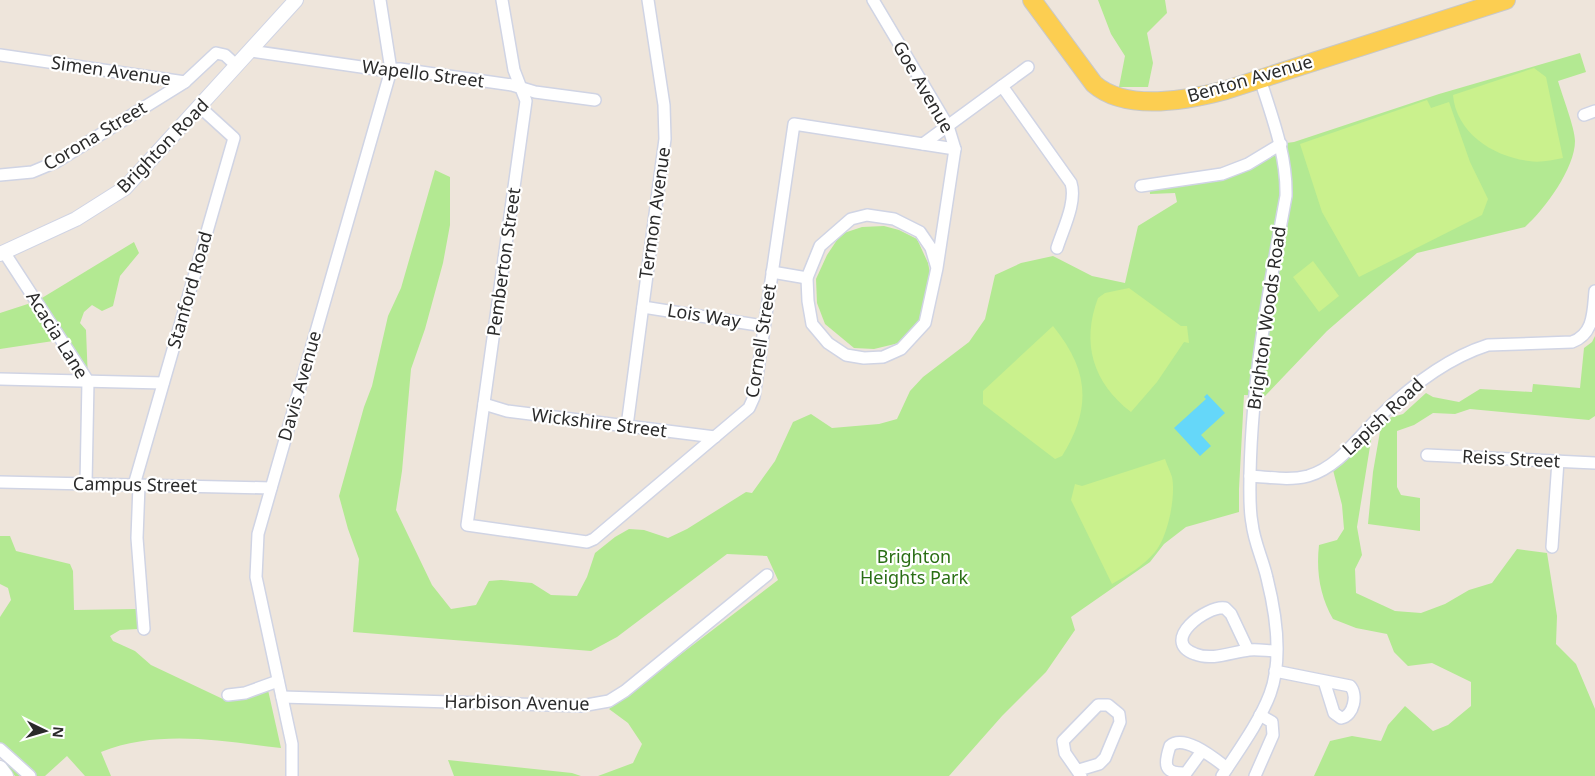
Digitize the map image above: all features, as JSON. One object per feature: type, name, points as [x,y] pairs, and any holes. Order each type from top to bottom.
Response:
[{"type":"main road","name":"Benton Avenue","points":[[1032,0],[1094,84],[1108,95],[1145,100],[1193,99],[1506,0]]},
{"type":"street","name":"Brighton Road","points":[[2,253],[76,220],[126,188],[201,108],[296,0]]},
{"type":"street","name":"Davis Avenue","points":[[292,776],[292,744],[255,565],[258,534],[391,70],[380,0]]},
{"type":"street","name":"Pemberton Street","points":[[502,0],[514,70],[526,101],[467,526],[587,542]]},
{"type":"street","name":"Termon Avenue","points":[[627,426],[665,139],[664,105],[648,0]]},
{"type":"street","name":"Goe Avenue","points":[[873,0],[948,126],[955,149],[937,268]]},
{"type":"street","name":"Wapello Street","points":[[251,51],[521,87],[535,92],[595,100]]},
{"type":"street","name":"Simen Avenue","points":[[0,56],[185,82],[204,67],[216,53],[225,55],[237,66]]},
{"type":"street","points":[[923,144],[1028,67]]},
{"type":"street","name":"Brighton Woods Road","points":[[1224,772],[1260,715],[1270,694],[1275,671],[1276,634],[1268,579],[1252,524],[1250,476],[1252,408],[1260,341],[1286,196],[1286,173],[1281,144],[1260,78]]},
{"type":"street","name":"Corona Street","points":[[0,175],[32,172],[56,162],[185,82]]},
{"type":"street","points":[[1002,86],[1071,183],[1074,191],[1057,248]]},
{"type":"street","name":"Stanford Road","points":[[144,629],[137,538],[136,485],[234,138],[201,108]]},
{"type":"street","points":[[1584,115],[1595,111]]},
{"type":"street","name":"Cornell Street","points":[[587,542],[602,532],[752,404],[794,124],[923,144]]},
{"type":"street","points":[[923,144],[955,149]]},
{"type":"street","points":[[1141,186],[1222,174],[1248,164],[1281,144]]},
{"type":"street","points":[[867,215],[894,219],[920,232],[931,248],[937,268],[925,323],[901,349],[883,357],[864,358],[846,355],[828,343],[812,324],[808,301],[808,278],[820,246],[851,219],[867,215]]},
{"type":"street","name":"Acacia Lane","points":[[2,253],[88,382],[86,484]]},
{"type":"street","points":[[772,272],[808,278]]},
{"type":"street","name":"Lapish Road","points":[[1250,476],[1296,478],[1320,472],[1341,457],[1403,394],[1441,367],[1477,348],[1488,344],[1572,342],[1582,339],[1588,331],[1591,322],[1595,291]]},
{"type":"street","name":"Lois Way","points":[[643,307],[764,326]]},
{"type":"street","points":[[0,379],[164,384]]},
{"type":"street","name":"Wickshire Street","points":[[484,404],[507,411],[715,437]]},
{"type":"street","name":"Reiss Street","points":[[1427,455],[1595,462]]},
{"type":"street","points":[[1552,547],[1558,461]]},
{"type":"street","name":"Campus Street","points":[[0,482],[271,488]]},
{"type":"street","name":"Harbison Avenue","points":[[282,697],[581,706],[601,703],[625,691],[767,575]]},
{"type":"street","points":[[1248,650],[1231,614],[1225,608],[1213,610],[1186,628],[1182,635],[1183,643],[1188,650],[1200,656],[1231,655],[1248,650],[1276,651]]},
{"type":"street","points":[[1275,671],[1324,681]]},
{"type":"street","points":[[228,695],[245,693],[278,682]]},
{"type":"street","points":[[1098,705],[1108,705],[1119,714],[1120,722],[1105,758],[1099,764],[1080,773],[1063,749],[1065,737],[1098,705]]},
{"type":"street","points":[[1255,776],[1273,735],[1272,722],[1260,715]]},
{"type":"street","points":[[0,749],[30,776]]},
{"type":"street","points":[[1202,751],[1224,772]]},
{"type":"street","points":[[0,768],[6,776]]},
{"type":"green space","points":[[1098,0],[1165,0],[1167,13],[1147,33],[1153,63],[1148,87],[1119,87],[1125,56],[1111,34]]},
{"type":"green space","name":"Brighton Heights Park","points":[[1580,53],[1586,72],[1558,81],[1573,128],[1574,152],[1558,187],[1541,210],[1525,227],[1417,253],[1327,331],[1265,396],[1244,395],[1239,512],[1186,527],[1164,544],[1150,562],[1071,617],[1075,630],[1046,672],[1002,716],[949,776],[598,776],[633,763],[642,744],[628,723],[609,709],[778,580],[767,556],[727,554],[617,637],[591,651],[353,632],[359,559],[339,496],[364,407],[372,386],[388,316],[401,288],[435,170],[450,177],[450,225],[443,263],[425,329],[411,369],[402,471],[396,510],[432,585],[451,609],[476,605],[489,581],[501,580],[532,583],[551,595],[577,596],[587,577],[595,553],[615,537],[629,529],[644,530],[668,538],[687,529],[746,492],[752,493],[775,461],[793,422],[811,414],[832,428],[879,424],[897,419],[910,391],[923,377],[969,342],[985,319],[995,275],[1021,263],[1053,256],[1092,276],[1125,283],[1138,226],[1177,202],[1175,193],[1150,194],[1149,179],[1176,178],[1238,165],[1271,145],[1294,142],[1439,94]]},
{"type":"green space","points":[[1534,68],[1546,77],[1563,158],[1533,162],[1503,154],[1479,141],[1469,132],[1461,121],[1456,109],[1453,95]]},
{"type":"green space","points":[[1427,100],[1431,108],[1449,102],[1470,162],[1488,199],[1482,215],[1359,277],[1322,212],[1300,144]]},
{"type":"green space","points":[[884,226],[899,230],[917,239],[928,263],[931,278],[920,321],[899,343],[874,349],[854,348],[825,324],[817,303],[816,279],[827,255],[841,234],[862,227]]},
{"type":"green space","points":[[134,242],[139,253],[120,276],[113,306],[102,311],[92,305],[84,312],[80,323],[86,330],[88,381],[60,340],[0,349],[0,313],[37,301]]},
{"type":"green space","points":[[1313,261],[1339,296],[1319,312],[1293,277]]},
{"type":"green space","points":[[1129,288],[1181,326],[1187,326],[1189,343],[1184,342],[1157,382],[1131,412],[1118,401],[1099,375],[1091,346],[1093,315],[1098,298],[1105,293]]},
{"type":"green space","points":[[1053,326],[1074,358],[1080,374],[1082,390],[1082,405],[1072,438],[1062,456],[1055,459],[983,404],[983,391]]},
{"type":"green space","points":[[1595,336],[1595,416],[1589,420],[1470,409],[1455,414],[1433,413],[1414,425],[1397,431],[1397,487],[1401,495],[1420,498],[1420,531],[1368,524],[1373,472],[1382,420],[1403,414],[1426,393],[1433,397],[1459,402],[1480,389],[1532,392],[1533,384],[1580,388],[1584,348],[1592,342]]},
{"type":"green space","points":[[1373,428],[1357,527],[1362,555],[1355,569],[1356,593],[1395,611],[1421,613],[1445,604],[1469,590],[1492,583],[1517,549],[1547,553],[1557,616],[1556,644],[1576,664],[1595,709],[1595,776],[1314,776],[1330,741],[1352,736],[1381,741],[1388,725],[1405,706],[1433,731],[1448,725],[1471,706],[1471,682],[1432,663],[1408,666],[1394,652],[1387,634],[1356,628],[1333,619],[1325,602],[1320,584],[1318,565],[1319,545],[1337,540],[1344,529],[1342,505],[1333,470]]},
{"type":"green space","points":[[1165,459],[1172,477],[1173,495],[1164,537],[1155,552],[1145,562],[1112,584],[1071,500],[1075,484],[1082,486]]},
{"type":"green space","points":[[0,536],[10,536],[16,551],[70,564],[73,571],[74,610],[137,609],[138,629],[120,630],[110,636],[113,641],[135,651],[151,665],[225,700],[251,696],[268,690],[281,748],[213,740],[168,739],[145,741],[101,752],[111,776],[85,776],[67,756],[45,776],[15,776],[0,756],[0,617],[11,600],[8,588],[0,584]]},
{"type":"green space","points":[[448,760],[572,773],[581,776],[454,776]]},
{"type":"water","points":[[1207,394],[1225,413],[1201,435],[1211,446],[1200,456],[1174,428],[1206,399],[1204,397]]}]
